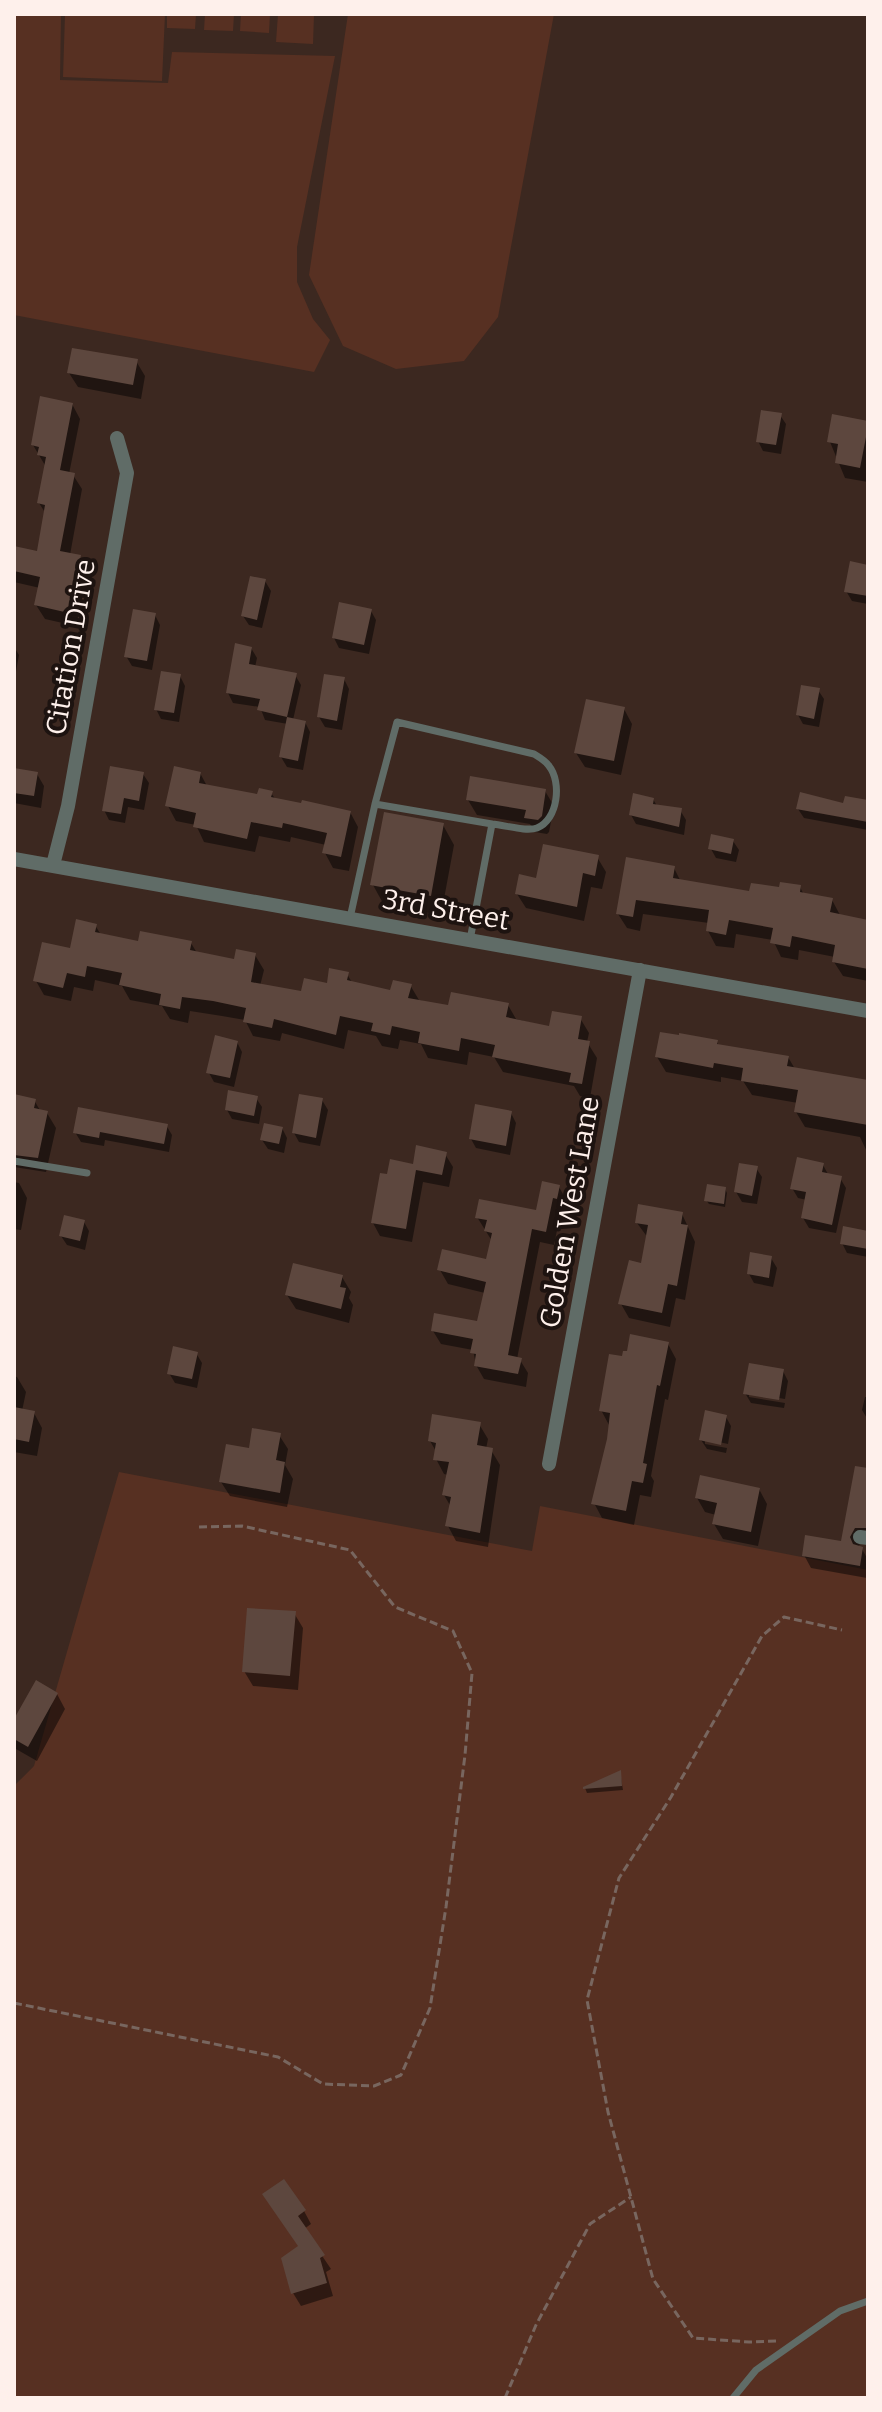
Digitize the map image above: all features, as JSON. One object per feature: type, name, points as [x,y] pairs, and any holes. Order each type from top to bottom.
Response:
[{"type":"street","name":"Citation Drive","points":[[53,865],[68,806],[127,473],[117,438]]},
{"type":"street","name":"3rd Street","points":[[14,859],[868,1011]]},
{"type":"street","name":"Golden West Lane","points":[[549,1464],[640,970]]},
{"type":"lane","points":[[350,918],[375,804],[397,722],[534,754],[548,764],[555,776],[556,799],[549,820],[535,829],[375,804]]},
{"type":"lane","points":[[470,940],[492,824]]},
{"type":"lane","points":[[14,1161],[87,1173]]},
{"type":"lane","points":[[733,2398],[756,2370],[840,2311],[868,2301]]},
{"type":"path","points":[[14,2003],[278,2057],[323,2084],[374,2086],[401,2075],[430,2008],[461,1785],[472,1673],[453,1631],[395,1607],[350,1550],[242,1526],[197,1527]]},
{"type":"path","points":[[800,2340],[749,2342],[693,2338],[653,2279],[608,2112],[587,2000],[619,1878],[671,1797],[762,1636],[784,1617],[842,1630]]},
{"type":"path","points":[[505,2398],[536,2325],[590,2224],[631,2197]]},
{"type":"shaded area","points":[[14,14],[61,14],[60,80],[168,83],[172,52],[335,56],[297,247],[297,282],[313,319],[330,340],[314,372],[14,315]]},
{"type":"shaded area","points":[[65,14],[165,14],[162,81],[63,77]]},
{"type":"shaded area","points":[[167,14],[196,14],[195,29],[167,28]]},
{"type":"shaded area","points":[[205,14],[234,14],[233,31],[204,30]]},
{"type":"shaded area","points":[[241,14],[270,14],[269,33],[240,31]]},
{"type":"shaded area","points":[[278,14],[314,14],[313,44],[276,42]]},
{"type":"shaded area","points":[[348,14],[554,14],[498,317],[464,361],[396,369],[343,346],[309,275]]},
{"type":"shaded area","points":[[119,1472],[532,1551],[540,1506],[868,1570],[868,2398],[14,2398],[14,1786],[34,1766]]},
{"type":"building","points":[[72,348],[138,359],[133,385],[67,373]]},
{"type":"building","points":[[40,396],[73,403],[60,470],[75,473],[60,551],[81,555],[69,613],[34,605],[40,577],[14,571],[14,546],[37,551],[45,505],[37,503],[46,457],[37,455],[39,447],[31,445]]},
{"type":"building","points":[[761,410],[782,413],[776,445],[756,442]]},
{"type":"building","points":[[832,414],[868,421],[868,437],[860,468],[835,463],[838,444],[827,442]]},
{"type":"building","points":[[850,561],[868,565],[868,596],[844,592]]},
{"type":"building","points":[[250,576],[266,579],[257,620],[241,616]]},
{"type":"building","points":[[339,602],[372,609],[364,645],[332,638]]},
{"type":"building","points":[[133,609],[156,613],[147,661],[124,657]]},
{"type":"building","points":[[235,643],[252,647],[249,664],[297,673],[287,717],[257,710],[260,699],[226,693]]},
{"type":"building","points":[[161,671],[181,674],[174,713],[154,710]]},
{"type":"building","points":[[324,674],[345,677],[337,721],[317,717]]},
{"type":"building","points":[[801,685],[820,688],[814,719],[796,715]]},
{"type":"building","points":[[586,699],[625,707],[614,761],[574,753]]},
{"type":"building","points":[[287,717],[306,721],[298,761],[279,757]]},
{"type":"building","points":[[110,766],[144,772],[139,801],[124,798],[121,814],[102,811]]},
{"type":"building","points":[[174,766],[201,772],[199,783],[257,794],[259,788],[273,791],[271,797],[351,811],[341,857],[322,853],[327,833],[283,823],[282,828],[251,822],[247,839],[193,827],[196,813],[165,806]]},
{"type":"building","points":[[14,768],[38,772],[34,796],[14,793]]},
{"type":"building","points":[[470,776],[546,789],[542,816],[538,820],[524,818],[526,810],[466,800]]},
{"type":"building","points":[[800,792],[843,803],[845,796],[868,800],[868,822],[796,809]]},
{"type":"building","points":[[633,793],[654,798],[653,804],[682,808],[679,827],[629,815]]},
{"type":"building","points":[[384,812],[444,823],[431,896],[370,885]]},
{"type":"building","points":[[711,834],[734,839],[731,854],[708,849]]},
{"type":"building","points":[[543,844],[599,855],[595,876],[583,873],[577,907],[515,894],[519,874],[536,878]]},
{"type":"building","points":[[626,857],[675,866],[673,878],[749,891],[751,883],[779,887],[780,882],[801,885],[800,892],[833,898],[830,912],[868,920],[868,969],[832,962],[835,945],[792,936],[790,947],[770,943],[773,928],[729,920],[726,935],[706,931],[709,910],[636,900],[633,917],[616,914]]},
{"type":"building","points":[[76,919],[97,924],[95,932],[138,941],[140,931],[192,941],[190,950],[234,959],[236,949],[256,953],[251,982],[301,991],[304,978],[327,983],[329,968],[349,972],[347,980],[390,990],[393,980],[412,984],[408,998],[448,1005],[451,992],[509,1003],[506,1017],[549,1026],[552,1011],[582,1016],[578,1039],[590,1041],[582,1084],[569,1082],[571,1073],[492,1057],[495,1045],[461,1038],[459,1051],[418,1043],[420,1032],[392,1026],[390,1035],[371,1031],[373,1023],[340,1016],[336,1035],[274,1019],[272,1028],[243,1022],[246,1008],[213,1001],[182,997],[180,1009],[159,1005],[161,994],[119,985],[122,973],[87,966],[85,977],[67,973],[63,988],[33,981],[42,942],[70,948]]},
{"type":"building","points":[[660,1032],[718,1040],[717,1044],[789,1056],[787,1066],[868,1080],[868,1125],[794,1112],[798,1090],[741,1081],[743,1068],[714,1063],[713,1068],[655,1057]]},
{"type":"building","points":[[215,1035],[238,1041],[230,1078],[206,1073]]},
{"type":"building","points":[[228,1090],[258,1096],[254,1116],[225,1110]]},
{"type":"building","points":[[14,1094],[36,1099],[34,1108],[48,1111],[38,1158],[14,1155]]},
{"type":"building","points":[[299,1094],[323,1098],[316,1138],[292,1133]]},
{"type":"building","points":[[475,1104],[512,1111],[506,1146],[469,1139]]},
{"type":"building","points":[[78,1107],[168,1124],[164,1144],[100,1132],[99,1138],[73,1133]]},
{"type":"building","points":[[264,1123],[283,1127],[279,1144],[260,1140]]},
{"type":"building","points":[[416,1145],[447,1152],[442,1175],[416,1170],[406,1229],[371,1223],[380,1173],[387,1174],[390,1159],[413,1164]]},
{"type":"building","points":[[797,1157],[824,1163],[822,1172],[842,1176],[832,1225],[801,1218],[806,1192],[790,1189]]},
{"type":"building","points":[[739,1163],[758,1166],[752,1196],[734,1192]]},
{"type":"building","points":[[542,1181],[560,1185],[557,1199],[553,1198],[546,1232],[532,1229],[508,1355],[522,1358],[518,1374],[474,1366],[476,1354],[470,1353],[473,1339],[431,1331],[434,1313],[477,1321],[486,1282],[437,1270],[442,1249],[486,1259],[492,1233],[484,1231],[487,1220],[475,1218],[479,1199],[536,1210]]},
{"type":"building","points":[[707,1184],[726,1187],[724,1204],[704,1201]]},
{"type":"building","points":[[638,1204],[683,1212],[681,1224],[688,1225],[677,1286],[668,1284],[662,1313],[618,1304],[629,1260],[641,1263],[648,1225],[635,1223]]},
{"type":"building","points":[[64,1215],[85,1220],[80,1241],[59,1236]]},
{"type":"building","points":[[843,1226],[868,1231],[868,1249],[840,1244]]},
{"type":"building","points":[[750,1252],[772,1256],[769,1278],[747,1274]]},
{"type":"building","points":[[293,1263],[343,1275],[340,1287],[346,1288],[341,1309],[285,1295]]},
{"type":"building","points":[[630,1334],[669,1342],[660,1386],[657,1385],[643,1463],[647,1464],[643,1483],[632,1481],[626,1511],[591,1504],[607,1439],[610,1413],[599,1411],[609,1354],[622,1356],[623,1351],[627,1351]]},
{"type":"building","points":[[173,1346],[198,1352],[192,1379],[167,1374]]},
{"type":"building","points":[[749,1363],[784,1369],[779,1400],[743,1394]]},
{"type":"building","points":[[14,1407],[35,1411],[29,1442],[14,1439]]},
{"type":"building","points":[[705,1410],[727,1415],[721,1445],[699,1440]]},
{"type":"building","points":[[432,1414],[481,1422],[477,1445],[493,1448],[480,1533],[445,1526],[451,1497],[442,1495],[449,1462],[433,1460],[436,1443],[428,1441]]},
{"type":"building","points":[[252,1428],[281,1433],[276,1460],[285,1462],[280,1493],[219,1482],[226,1444],[249,1448]]},
{"type":"building","points":[[855,1466],[868,1468],[867,1528],[855,1528],[850,1537],[853,1544],[863,1547],[860,1566],[802,1556],[805,1535],[841,1541]]},
{"type":"building","points":[[700,1475],[760,1488],[751,1532],[712,1524],[717,1503],[695,1498]]},
{"type":"building","points":[[247,1608],[296,1611],[290,1676],[242,1672]]},
{"type":"building","points":[[36,1680],[58,1693],[28,1747],[14,1739],[14,1719]]},
{"type":"building","points":[[621,1770],[622,1786],[583,1789],[583,1787]]},
{"type":"building","points":[[284,2179],[306,2210],[298,2216],[325,2255],[320,2258],[327,2283],[291,2294],[281,2258],[298,2246],[262,2194]]}]
